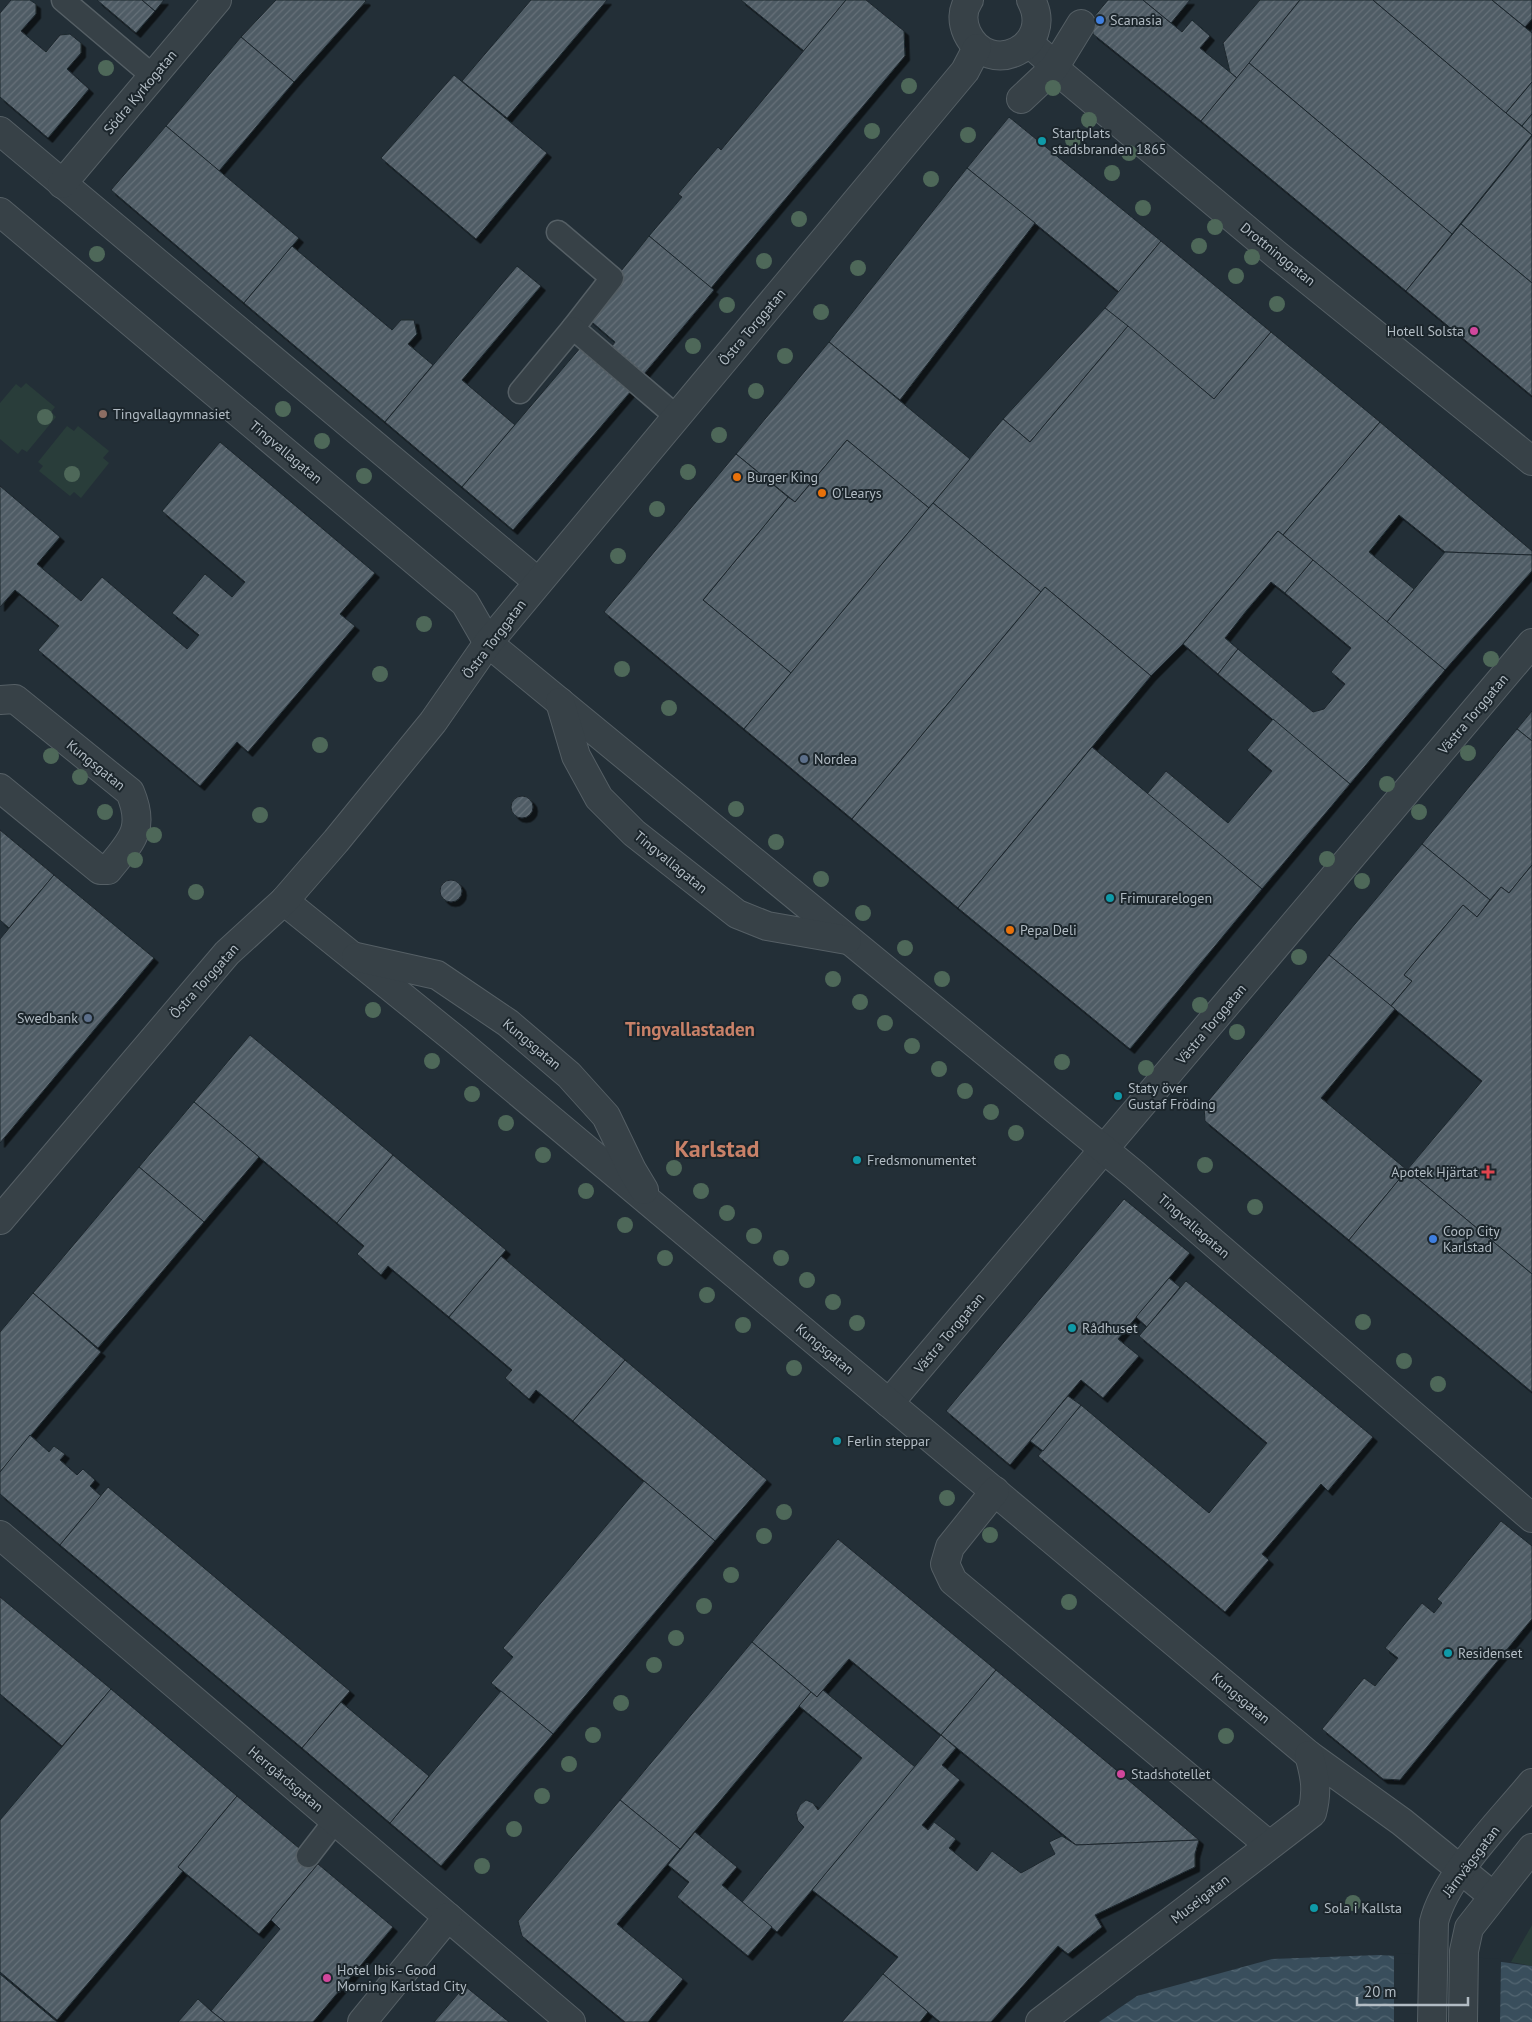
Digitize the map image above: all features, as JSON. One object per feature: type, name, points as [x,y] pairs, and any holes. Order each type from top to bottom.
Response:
[{"type":"street","name":"Södra Kyrkogatan","points":[[62,184],[217,0]]},
{"type":"street","points":[[969,0],[963,22],[970,40],[977,48],[991,54],[1007,55],[1018,51],[1033,35],[1037,20],[1035,8],[1031,0]]},
{"type":"street","points":[[1021,99],[1054,68],[1081,24]]},
{"type":"street","name":"Drottninggatan","points":[[1028,42],[1054,68],[1277,255],[1532,461]]},
{"type":"street","name":"Östra Torggatan","points":[[0,1220],[227,953],[284,901],[433,722],[488,643],[538,582],[965,71],[977,48]]},
{"type":"street","points":[[0,131],[538,582]]},
{"type":"street","name":"Tingvallagatan","points":[[0,212],[465,603],[488,643],[1105,1149],[1532,1518]]},
{"type":"street","name":"Västra Torggatan","points":[[889,1404],[1532,643]]},
{"type":"street","name":"Kungsgatan","points":[[0,700],[15,699],[130,792],[137,810],[138,826],[132,839],[108,870],[100,870],[0,788]]},
{"type":"street","name":"Tingvallagatan","points":[[560,702],[576,756],[599,798],[634,833],[737,914],[768,926],[850,941]]},
{"type":"street","name":"Kungsgatan","points":[[284,901],[456,1040],[1309,1754],[1402,1822],[1493,1896]]},
{"type":"street","name":"Kungsgatan","points":[[350,956],[437,975],[508,1023],[569,1076],[606,1116],[632,1170],[655,1207]]},
{"type":"street","points":[[994,1491],[950,1547],[945,1564],[953,1581],[1269,1845]]},
{"type":"street","name":"Herrgårdsgatan","points":[[0,1535],[572,2022]]},
{"type":"street","name":"Museigatan","points":[[1040,2022],[1312,1813],[1316,1797],[1316,1777],[1309,1754]]},
{"type":"street","name":"Järnvägsgatan","points":[[1432,2022],[1434,1922],[1437,1908],[1445,1890],[1532,1783]]},
{"type":"street","points":[[1463,2022],[1464,1951],[1470,1928],[1532,1848]]},
{"type":"street","points":[[362,2022],[448,1917]]},
{"type":"lane","points":[[63,0],[154,77]]},
{"type":"lane","points":[[520,392],[612,278],[558,232]]},
{"type":"lane","points":[[573,328],[677,417]]},
{"type":"lane","points":[[308,1856],[336,1821]]},
{"type":"green space","points":[[26,383],[55,407],[51,412],[56,417],[27,452],[22,449],[18,454],[0,439],[0,403],[16,384],[21,388]]},
{"type":"green space","points":[[67,426],[74,431],[78,426],[109,451],[103,458],[109,463],[81,498],[74,492],[70,496],[39,471],[43,466],[38,462]]},
{"type":"green space","points":[[1532,1925],[1532,1966],[1511,1962]]},
{"type":"water","points":[[1379,1955],[1502,1962],[1532,1966],[1532,2022],[1099,2022],[1137,1996],[1272,1959]]},
{"type":"pier","points":[[1394,1953],[1501,1959],[1500,2022],[1394,2022]]},
{"type":"building","points":[[11,0],[30,0],[36,4],[36,14],[21,31],[46,52],[60,35],[70,34],[81,43],[81,53],[67,69],[89,89],[48,138],[0,97],[0,13]]},
{"type":"building","points":[[97,0],[142,0],[155,11],[136,33]]},
{"type":"building","points":[[142,0],[164,0],[155,11]]},
{"type":"building","points":[[276,0],[366,1],[294,82],[241,37]]},
{"type":"building","points":[[531,0],[607,0],[507,118],[462,81]]},
{"type":"building","points":[[741,0],[846,0],[804,51]]},
{"type":"building","points":[[846,0],[866,0],[904,31],[905,56],[711,288],[649,236],[682,197],[678,194],[718,147],[721,150]]},
{"type":"building","points":[[1108,0],[1143,0],[1182,32],[1192,20],[1210,36],[1200,48],[1237,78],[1201,121],[1093,34],[1093,18]]},
{"type":"building","points":[[1143,0],[1190,0],[1171,23]]},
{"type":"building","points":[[1260,0],[1300,0],[1237,78],[1230,72],[1223,43]]},
{"type":"building","points":[[1300,0],[1373,0],[1532,135],[1452,234],[1249,63]]},
{"type":"building","points":[[1373,0],[1492,0],[1532,33],[1532,82],[1506,113]]},
{"type":"building","points":[[1492,0],[1532,0],[1532,19],[1525,27]]},
{"type":"building","points":[[241,37],[294,82],[219,171],[166,126]]},
{"type":"building","points":[[1249,63],[1452,234],[1406,291],[1201,121]]},
{"type":"building","points":[[454,75],[547,153],[476,239],[381,158]]},
{"type":"building","points":[[1532,82],[1532,114],[1522,126],[1506,113]]},
{"type":"building","points":[[1532,114],[1532,135],[1522,126]]},
{"type":"building","points":[[1009,117],[1161,241],[1119,292],[967,168]]},
{"type":"building","points":[[166,126],[299,238],[244,303],[111,190]]},
{"type":"building","points":[[1532,136],[1532,283],[1461,224]]},
{"type":"building","points":[[967,168],[1035,223],[900,400],[829,342]]},
{"type":"building","points":[[1461,224],[1532,283],[1532,396],[1406,291]]},
{"type":"building","points":[[649,236],[714,290],[644,374],[612,346],[615,342],[585,316]]},
{"type":"building","points":[[1161,241],[1271,332],[1214,399],[1105,308]]},
{"type":"building","points":[[292,246],[392,330],[401,320],[414,320],[417,334],[408,344],[433,365],[385,422],[244,303]]},
{"type":"building","points":[[517,266],[541,286],[462,380],[515,425],[462,487],[385,422]]},
{"type":"building","points":[[1105,308],[1128,326],[1030,442],[1003,419]]},
{"type":"building","points":[[1128,326],[1214,399],[1271,332],[1380,422],[1283,535],[1278,531],[1183,644],[1151,676],[1045,587],[1041,592],[933,503],[1003,419],[1030,442]]},
{"type":"building","points":[[829,342],[970,459],[929,508],[847,440],[795,502],[736,454]]},
{"type":"building","points":[[581,347],[632,390],[513,530],[462,487]]},
{"type":"building","points":[[1380,422],[1532,551],[1532,555],[1445,552],[1399,515],[1369,552],[1414,589],[1387,622],[1283,535]]},
{"type":"building","points":[[847,440],[929,508],[791,673],[703,600],[788,497],[795,502]]},
{"type":"building","points":[[220,442],[375,573],[340,614],[355,626],[248,752],[237,742],[200,786],[38,650],[59,626],[15,590],[0,607],[0,486],[60,537],[37,564],[81,601],[102,577],[187,649],[199,635],[172,613],[205,574],[232,597],[245,582],[162,511]]},
{"type":"building","points":[[736,454],[788,497],[703,600],[791,673],[744,729],[604,612]]},
{"type":"building","points":[[933,503],[1041,592],[852,819],[744,729]]},
{"type":"building","points":[[1278,531],[1313,560],[1285,593],[1271,582],[1247,610],[1225,638],[1238,649],[1218,674],[1183,644]]},
{"type":"building","points":[[1445,552],[1532,555],[1532,571],[1445,670],[1387,622]]},
{"type":"building","points":[[1313,560],[1445,670],[1350,784],[1218,674],[1238,649],[1313,712],[1324,709],[1345,684],[1331,672],[1351,648],[1285,593]]},
{"type":"building","points":[[1045,587],[1151,676],[958,908],[852,819]]},
{"type":"building","points":[[1532,711],[1532,741],[1517,729]]},
{"type":"building","points":[[1273,719],[1350,784],[1262,889],[1147,794],[1166,771],[1228,823],[1272,771],[1247,750]]},
{"type":"building","points":[[1517,729],[1532,741],[1532,865],[1509,893],[1501,887],[1490,900],[1422,844]]},
{"type":"building","name":"Frimurarelogen","points":[[1092,747],[1262,889],[1130,1049],[958,908]]},
{"type":"building","points":[[522,796],[530,799],[533,807],[530,815],[522,818],[514,815],[511,807],[514,799]]},
{"type":"building","points":[[0,830],[54,875],[9,928],[0,920]]},
{"type":"building","points":[[1422,844],[1490,900],[1477,917],[1463,905],[1404,975],[1412,981],[1391,1006],[1329,955]]},
{"type":"building","points":[[1532,865],[1532,1274],[1407,1170],[1482,1081],[1391,1006],[1412,981],[1404,975],[1463,905],[1477,917],[1501,887],[1509,893]]},
{"type":"building","points":[[54,875],[154,958],[0,1143],[0,939]]},
{"type":"building","points":[[451,880],[459,883],[462,891],[459,899],[451,902],[443,899],[440,891],[443,883]]},
{"type":"building","points":[[1329,955],[1395,1009],[1321,1098],[1407,1170],[1349,1240],[1205,1121],[1204,1106]]},
{"type":"building","points":[[250,1035],[393,1155],[337,1223],[194,1102]]},
{"type":"building","points":[[194,1102],[259,1157],[204,1222],[139,1167]]},
{"type":"building","points":[[393,1155],[506,1250],[449,1317],[388,1266],[381,1275],[357,1254],[364,1246],[337,1223]]},
{"type":"building","points":[[139,1167],[204,1222],[98,1348],[33,1293]]},
{"type":"building","points":[[1407,1170],[1532,1274],[1532,1392],[1349,1240]]},
{"type":"building","name":"Rådhuset","points":[[1124,1199],[1190,1253],[1118,1339],[1139,1356],[1103,1398],[1081,1380],[1010,1465],[946,1411]]},
{"type":"building","points":[[501,1256],[625,1360],[573,1421],[536,1390],[529,1399],[505,1378],[512,1370],[449,1317]]},
{"type":"building","points":[[1169,1278],[1180,1287],[1147,1327],[1136,1317]]},
{"type":"building","points":[[1186,1281],[1373,1437],[1328,1491],[1321,1484],[1262,1554],[1269,1560],[1225,1612],[1038,1456],[1081,1405],[1209,1513],[1267,1443],[1139,1336]]},
{"type":"building","points":[[33,1293],[101,1352],[0,1472],[0,1332]]},
{"type":"building","points":[[625,1360],[767,1480],[715,1541],[573,1421]]},
{"type":"building","points":[[1068,1396],[1081,1405],[1043,1451],[1030,1441]]},
{"type":"building","points":[[30,1435],[49,1452],[54,1446],[65,1454],[60,1460],[77,1475],[83,1469],[95,1480],[90,1486],[101,1496],[60,1545],[0,1494],[0,1472]]},
{"type":"building","points":[[644,1481],[715,1541],[553,1734],[491,1683],[513,1657],[503,1648]]},
{"type":"building","points":[[108,1487],[350,1691],[302,1748],[60,1545]]},
{"type":"building","name":"Residenset","points":[[1501,1521],[1532,1546],[1532,1619],[1400,1780],[1383,1779],[1322,1729],[1364,1678],[1375,1686],[1398,1658],[1385,1648],[1422,1603],[1434,1613],[1442,1603],[1437,1599]]},
{"type":"building","points":[[838,1539],[996,1670],[941,1735],[849,1659],[817,1697],[752,1642]]},
{"type":"building","points":[[0,1597],[111,1689],[62,1746],[0,1694]]},
{"type":"building","points":[[752,1642],[811,1692],[680,1849],[620,1800]]},
{"type":"building","points":[[996,1670],[1199,1840],[1076,1845],[941,1735]]},
{"type":"building","points":[[111,1689],[237,1796],[178,1867],[183,1871],[57,2020],[0,1972],[0,1820]]},
{"type":"building","points":[[823,1690],[915,1767],[777,1932],[742,1902],[804,1827],[798,1821],[796,1813],[800,1805],[806,1800],[813,1803],[818,1810],[862,1758],[799,1706],[811,1692],[817,1697]]},
{"type":"building","points":[[501,1691],[553,1734],[441,1866],[390,1823]]},
{"type":"building","points":[[341,1702],[429,1776],[390,1823],[302,1748]]},
{"type":"building","points":[[941,1735],[956,1748],[942,1765],[960,1780],[922,1825],[928,1830],[934,1822],[956,1839],[949,1848],[977,1871],[992,1851],[1021,1873],[1055,1854],[1049,1842],[1062,1836],[1076,1845],[1199,1840],[1195,1854],[1195,1867],[1095,1915],[1102,1927],[1068,1954],[1058,1946],[991,2022],[940,2022],[883,1974],[898,1957],[812,1890]]},
{"type":"building","points":[[237,1796],[318,1864],[259,1934],[178,1867]]},
{"type":"building","points":[[620,1800],[680,1849],[617,1924],[683,1979],[648,2022],[625,2022],[522,1936],[518,1921]]},
{"type":"building","points":[[695,1832],[737,1867],[722,1885],[772,1927],[748,1956],[677,1897],[689,1882],[668,1865]]},
{"type":"building","points":[[318,1864],[393,1927],[313,2022],[225,2022],[211,2011],[280,1929],[271,1920]]},
{"type":"building","points":[[0,1974],[57,2022],[0,2022]]},
{"type":"building","points":[[883,1974],[928,2012],[920,2022],[842,2022]]},
{"type":"building","points":[[465,1986],[509,2022],[434,2022]]},
{"type":"building","points":[[198,1999],[211,2011],[225,2022],[178,2022]]},
{"type":"place","name":"Scanasia","points":[[1100,20]]},
{"type":"place","name":"Startplats stadsbranden 1865","points":[[1042,141]]},
{"type":"place","name":"Hotell Solsta","points":[[1474,331]]},
{"type":"place","name":"Tingvallagymnasiet","points":[[103,414]]},
{"type":"place","name":"Burger King","points":[[737,477]]},
{"type":"place","name":"O'Learys","points":[[822,493]]},
{"type":"place","name":"Nordea","points":[[804,759]]},
{"type":"place","name":"Frimurarelogen","points":[[1110,898]]},
{"type":"place","name":"Pepa Deli","points":[[1010,930]]},
{"type":"place","name":"Swedbank","points":[[88,1018]]},
{"type":"place","name":"Staty över Gustaf Fröding","points":[[1118,1096]]},
{"type":"place","name":"Fredsmonumentet","points":[[857,1160]]},
{"type":"place","name":"Apotek Hjärtat","points":[[1488,1172]]},
{"type":"place","name":"Coop City Karlstad","points":[[1433,1239]]},
{"type":"place","name":"Rådhuset","points":[[1072,1328]]},
{"type":"place","name":"Ferlin steppar","points":[[837,1441]]},
{"type":"place","name":"Residenset","points":[[1448,1653]]},
{"type":"place","name":"Stadshotellet","points":[[1121,1774]]},
{"type":"place","name":"Sola i Kallsta","points":[[1314,1908]]},
{"type":"place","name":"Hotel Ibis - Good Morning Karlstad City","points":[[327,1978]]},
{"type":"district","name":"Tingvallastaden","points":[[690,1029]]},
{"type":"district","name":"Karlstad","points":[[717,1148]]}]
